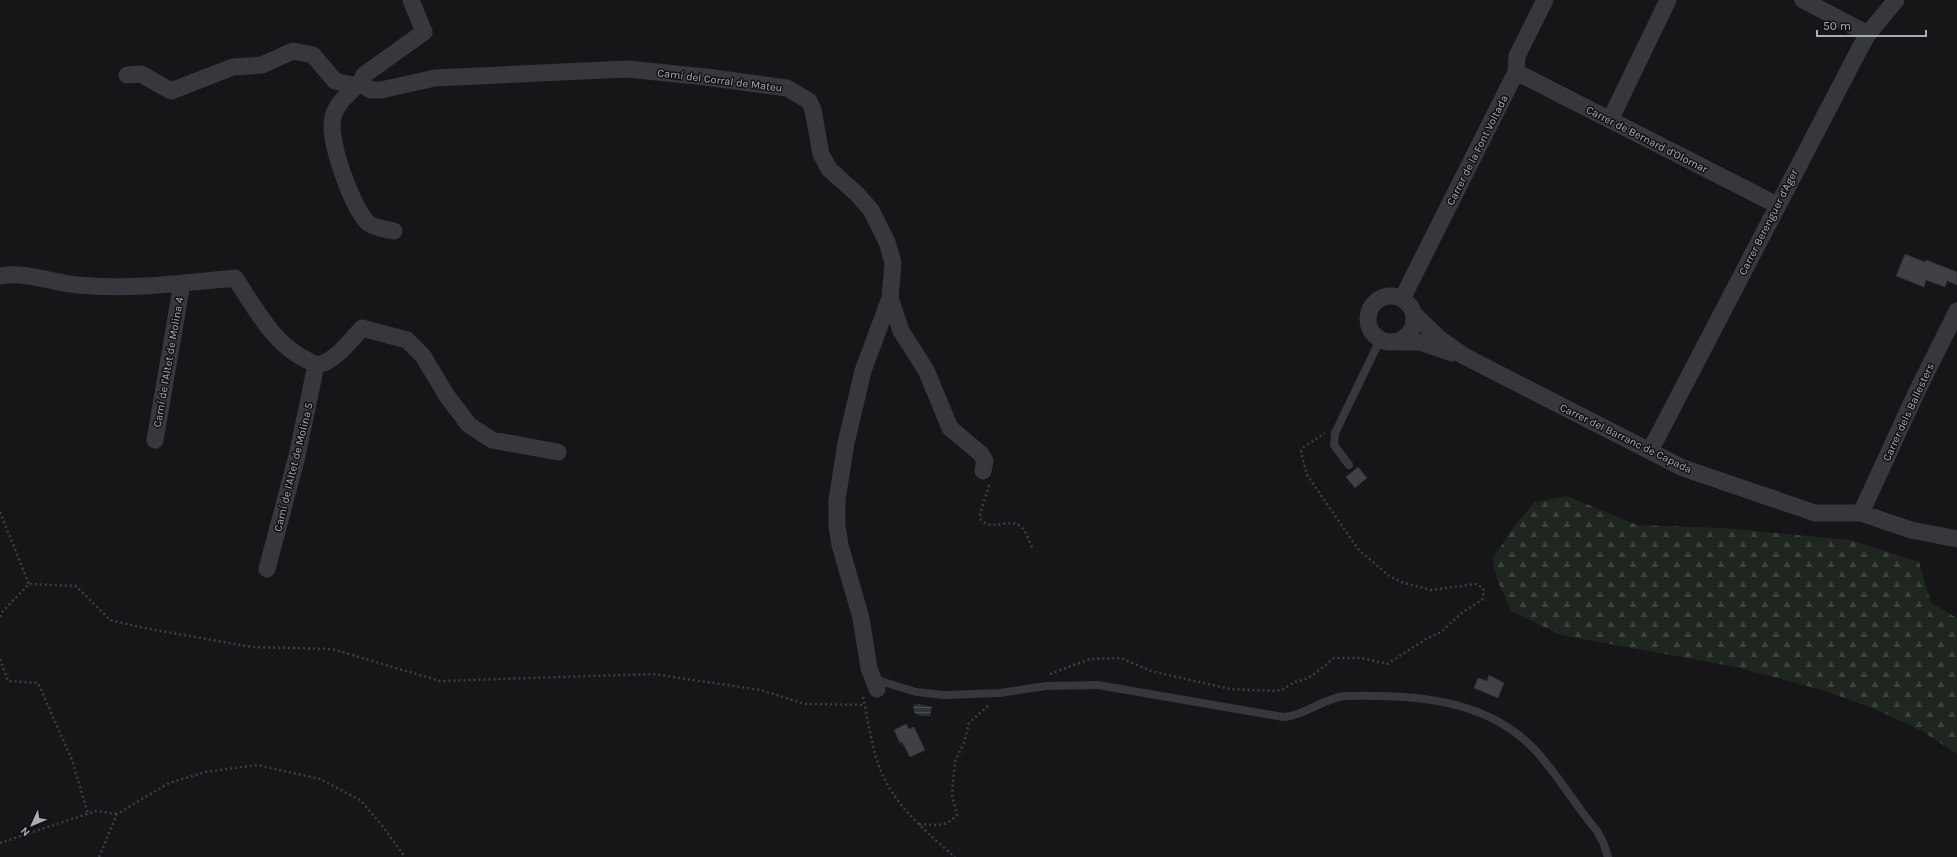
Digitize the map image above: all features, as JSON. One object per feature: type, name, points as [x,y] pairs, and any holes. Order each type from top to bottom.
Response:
[{"type":"street","points":[[394,231],[369,224],[361,214],[351,196],[336,153],[332,129],[333,118],[338,106],[360,85],[364,75],[424,32],[410,0]]},
{"type":"street","name":"Carrer de la Font Voltada","points":[[1402,299],[1516,72],[1517,56],[1545,0]]},
{"type":"street","points":[[1610,120],[1668,0]]},
{"type":"street","points":[[1803,0],[1868,34]]},
{"type":"street","name":"Carrer Berenguer d'Ager","points":[[1650,451],[1777,205],[1868,34],[1896,0]]},
{"type":"street","name":"Camí del Corral de Mateu","points":[[127,76],[141,74],[171,91],[233,67],[262,65],[293,50],[313,55],[335,81],[360,85],[371,90],[381,90],[435,78],[628,69],[706,77],[787,88],[809,101],[813,110],[821,154],[829,169],[857,194],[871,210],[887,242],[893,262],[890,298],[863,371],[846,443],[837,500],[837,526],[840,545],[861,618],[870,687]]},
{"type":"street","name":"Carrer de Bernard d'Olomar","points":[[1516,72],[1777,205]]},
{"type":"street","points":[[0,276],[12,273],[78,285],[153,286],[235,278],[276,338],[294,354],[316,365],[323,364],[340,350],[362,328],[407,340],[423,356],[447,396],[469,425],[492,440],[558,452]]},
{"type":"street","name":"Camí de l'Altet de Molina 4","points":[[155,440],[182,283]]},
{"type":"street","points":[[1394,296],[1407,302],[1413,313],[1413,328],[1403,339],[1388,341],[1374,335],[1369,328],[1369,312],[1378,300],[1394,296]]},
{"type":"street","points":[[890,298],[901,331],[926,370],[950,428],[981,454],[984,466]]},
{"type":"street","name":"Carrer dels Ballesters","points":[[1861,513],[1918,388],[1957,311]]},
{"type":"street","name":"Carrer del Barranc de Capada","points":[[1413,313],[1440,339],[1464,356],[1683,468],[1815,513],[1861,513],[1911,530],[1957,539]]},
{"type":"street","name":"Carrer del Barranc de Capada","points":[[1388,341],[1420,342],[1464,356]]},
{"type":"street","name":"Camí de l'Altet de Molina 5","points":[[267,569],[297,456],[316,365]]},
{"type":"lane","points":[[1349,465],[1334,445],[1335,433],[1388,341]]},
{"type":"lane","points":[[870,687],[901,688],[927,694],[972,695],[1000,693],[1046,686],[1098,685],[1283,717],[1298,714],[1332,698],[1344,696],[1436,699],[1460,705],[1499,721],[1536,750],[1597,830],[1608,857]]},
{"type":"path","points":[[1045,675],[1090,659],[1121,658],[1151,671],[1230,689],[1282,690],[1294,682],[1313,675],[1334,658],[1361,658],[1387,664],[1426,639],[1441,632],[1463,612],[1482,600],[1484,592],[1483,588],[1476,584],[1431,590],[1401,582],[1388,575],[1358,549],[1307,474],[1300,452],[1324,433],[1335,433]]},
{"type":"path","points":[[984,466],[990,468],[990,480],[980,514],[981,520],[986,525],[992,526],[1011,523],[1019,525],[1024,530],[1034,550]]},
{"type":"path","points":[[0,512],[29,584]]},
{"type":"path","points":[[0,617],[2,611],[29,584],[76,586],[110,620],[144,628],[252,647],[332,650],[440,681],[652,674],[761,690],[805,704],[865,705]]},
{"type":"path","points":[[0,659],[8,681],[38,683],[72,760],[88,814]]},
{"type":"path","points":[[870,687],[865,705],[879,768],[906,810],[955,857]]},
{"type":"path","points":[[919,824],[942,826],[952,821],[957,814],[952,795],[955,761],[964,743],[969,723],[1000,693]]},
{"type":"path","points":[[99,857],[117,814],[169,783],[206,772],[257,765],[320,779],[360,800],[381,824],[405,857]]},
{"type":"path","points":[[0,843],[96,811],[117,814]]},
{"type":"green space","points":[[1567,496],[1637,525],[1723,528],[1850,540],[1919,562],[1931,603],[1957,618],[1957,754],[1922,731],[1875,709],[1825,691],[1736,667],[1561,635],[1511,611],[1497,579],[1492,559],[1516,524],[1535,502]]},
{"type":"shaded area","points":[[919,704],[932,707],[930,716],[917,715],[913,708],[914,705]]},
{"type":"building","points":[[1905,254],[1957,272],[1957,285],[1947,281],[1945,287],[1926,280],[1924,287],[1896,276]]},
{"type":"building","points":[[1358,467],[1367,478],[1355,488],[1346,477]]},
{"type":"building","points":[[1489,675],[1504,683],[1498,698],[1474,688],[1478,678],[1487,681]]},
{"type":"building","points":[[906,724],[909,729],[914,727],[925,750],[910,757],[902,742],[900,743],[894,730]]}]
